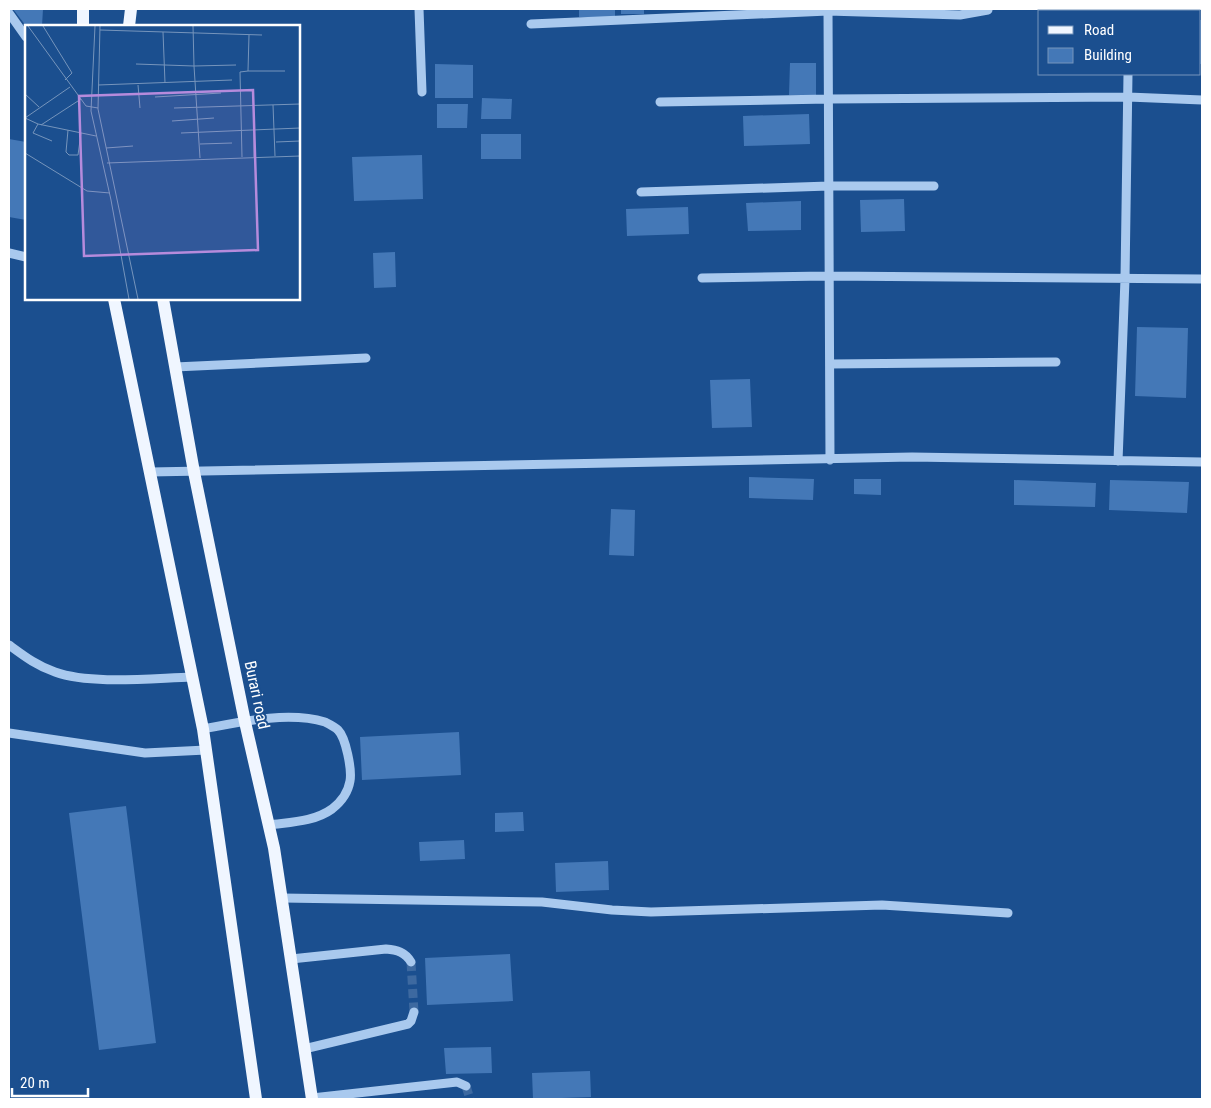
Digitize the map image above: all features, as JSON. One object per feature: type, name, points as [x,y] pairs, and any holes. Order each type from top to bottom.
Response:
[{"type":"main road","points":[[83,9],[83,25]]},
{"type":"main road","points":[[129,25],[131,9]]},
{"type":"main road","points":[[114,300],[203,729],[256,1099]]},
{"type":"main road","name":"Burari road","points":[[163,300],[194,472],[245,722],[269,825],[282,898],[312,1099]]},
{"type":"street","points":[[419,9],[422,92]]},
{"type":"street","points":[[530,24],[828,10],[960,15],[988,10]]},
{"type":"street","points":[[828,10],[830,460]]},
{"type":"street","points":[[10,18],[25,36]]},
{"type":"street","points":[[1118,461],[1125,279],[1128,75]]},
{"type":"street","points":[[660,102],[1128,97],[1202,100]]},
{"type":"street","points":[[641,192],[829,186],[934,186]]},
{"type":"street","points":[[9,253],[25,257]]},
{"type":"street","points":[[702,278],[829,276],[1202,280]]},
{"type":"street","points":[[175,367],[366,358]]},
{"type":"street","points":[[830,364],[1056,362]]},
{"type":"street","points":[[150,472],[912,457],[1202,462]]},
{"type":"street","points":[[9,645],[34,663],[56,673],[78,677],[101,679],[192,676]]},
{"type":"street","points":[[203,729],[245,722],[306,718],[327,723],[339,731],[349,757],[350,781],[344,797],[331,810],[310,819],[269,825]]},
{"type":"street","points":[[9,733],[145,753],[206,750]]},
{"type":"street","points":[[282,898],[542,902],[612,910],[651,912],[882,906],[1008,913]]},
{"type":"street","points":[[291,959],[386,949],[398,950],[405,954],[411,962]]},
{"type":"street","points":[[304,1049],[408,1024],[414,1012]]},
{"type":"street","points":[[312,1099],[457,1082],[466,1086]]},
{"type":"building","points":[[13,9],[43,9],[42,25],[25,25]]},
{"type":"building","points":[[579,9],[615,9],[615,17],[579,17]]},
{"type":"building","points":[[621,9],[644,9],[644,14],[621,14]]},
{"type":"building","points":[[1201,20],[1202,20],[1201,64]]},
{"type":"building","points":[[790,63],[816,63],[816,95],[789,95]]},
{"type":"building","points":[[435,64],[473,65],[473,98],[435,98]]},
{"type":"building","points":[[482,98],[512,99],[511,119],[481,119]]},
{"type":"building","points":[[437,104],[468,104],[467,128],[437,128]]},
{"type":"building","points":[[809,114],[810,144],[744,146],[743,116]]},
{"type":"building","points":[[481,134],[521,134],[521,159],[481,159]]},
{"type":"building","points":[[9,139],[25,142],[25,220],[9,217]]},
{"type":"building","points":[[422,155],[423,199],[354,201],[352,157]]},
{"type":"building","points":[[904,199],[905,231],[861,232],[860,200]]},
{"type":"building","points":[[801,201],[801,230],[748,231],[746,203]]},
{"type":"building","points":[[688,207],[689,234],[627,236],[626,209]]},
{"type":"building","points":[[395,252],[396,287],[374,288],[373,253]]},
{"type":"building","points":[[1137,327],[1188,328],[1186,398],[1135,396]]},
{"type":"building","points":[[750,379],[752,427],[712,428],[710,380]]},
{"type":"building","points":[[749,477],[814,479],[813,500],[749,498]]},
{"type":"building","points":[[854,479],[881,479],[881,495],[854,494]]},
{"type":"building","points":[[1014,480],[1096,483],[1095,507],[1014,505]]},
{"type":"building","points":[[1110,480],[1189,482],[1187,513],[1109,510]]},
{"type":"building","points":[[611,509],[635,510],[634,556],[609,555]]},
{"type":"building","points":[[459,732],[461,775],[362,780],[360,737]]},
{"type":"building","points":[[126,806],[156,1043],[99,1050],[69,813]]},
{"type":"building","points":[[523,812],[524,831],[495,832],[495,813]]},
{"type":"building","points":[[464,840],[465,859],[420,861],[419,842]]},
{"type":"building","points":[[608,861],[609,890],[556,892],[555,863]]},
{"type":"building","points":[[510,954],[513,1001],[427,1005],[425,958]]},
{"type":"building","points":[[491,1047],[492,1073],[446,1074],[444,1048]]},
{"type":"building","points":[[590,1071],[591,1097],[533,1099],[532,1073]]},
{"type":"tunnel","points":[[411,962],[414,1012]]},
{"type":"tunnel","points":[[466,1086],[470,1099]]}]
